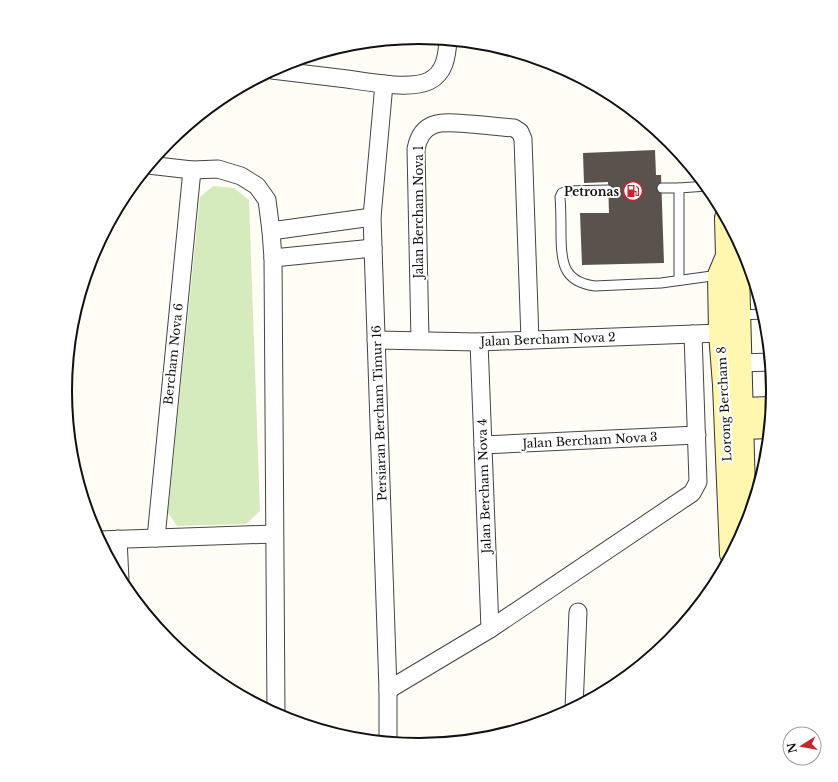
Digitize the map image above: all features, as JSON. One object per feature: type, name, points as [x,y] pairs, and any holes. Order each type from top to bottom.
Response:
[{"type":"street","points":[[283,71],[384,84],[420,85],[430,81],[438,74],[445,64],[448,46]]},
{"type":"street","name":"Persiaran Bercham Timur 16","points":[[384,84],[372,217],[388,690],[388,736]]},
{"type":"street","name":"Jalan Bercham Nova 1","points":[[420,340],[416,149],[418,139],[425,130],[434,124],[446,122],[514,128],[520,132],[523,140],[530,340]]},
{"type":"street","points":[[155,166],[192,170],[218,169],[241,176],[257,186],[266,200],[271,231],[273,258],[276,707]]},
{"type":"street","name":"Bercham Nova 6","points":[[156,538],[192,170]]},
{"type":"street","points":[[271,231],[372,217]]},
{"type":"street","points":[[726,459],[739,418],[740,363],[739,315],[728,268],[727,231]]},
{"type":"street","points":[[273,258],[373,248]]},
{"type":"street","name":"Lorong Bercham 8","points":[[728,268],[720,333],[724,385],[730,543]]},
{"type":"street","name":"Jalan Bercham Nova 2","points":[[376,340],[479,342],[720,333]]},
{"type":"street","points":[[388,690],[490,629],[692,493],[698,482],[693,334]]},
{"type":"street","name":"Jalan Bercham Nova 4","points":[[479,342],[490,629]]},
{"type":"street","points":[[740,363],[764,362]]},
{"type":"street","points":[[724,385],[739,418]]},
{"type":"street","points":[[739,418],[765,410]]},
{"type":"street","points":[[739,418],[764,424]]},
{"type":"street","name":"Lorong Bercham 8","points":[[739,418],[743,515]]},
{"type":"street","name":"Jalan Bercham Nova 3","points":[[483,445],[697,435]]},
{"type":"street","points":[[106,540],[274,534]]},
{"type":"street","points":[[118,539],[119,566]]},
{"type":"street","points":[[574,701],[578,612]]},
{"type":"lane","points":[[662,188],[699,187]]},
{"type":"lane","points":[[679,188],[679,280]]},
{"type":"lane","points":[[608,190],[567,191],[562,193],[560,197],[561,255],[563,265],[568,274],[576,281],[585,285],[595,286],[661,283],[728,268]]},
{"type":"lane","points":[[739,315],[757,314]]},
{"type":"green space","points":[[213,186],[234,188],[249,200],[260,511],[246,524],[177,526],[168,513],[200,197]]},
{"type":"building","points":[[655,150],[656,175],[661,175],[664,263],[582,265],[580,213],[609,213],[608,182],[584,183],[583,153]]},
{"type":"place","name":"Petronas","points":[[633,191]]}]
